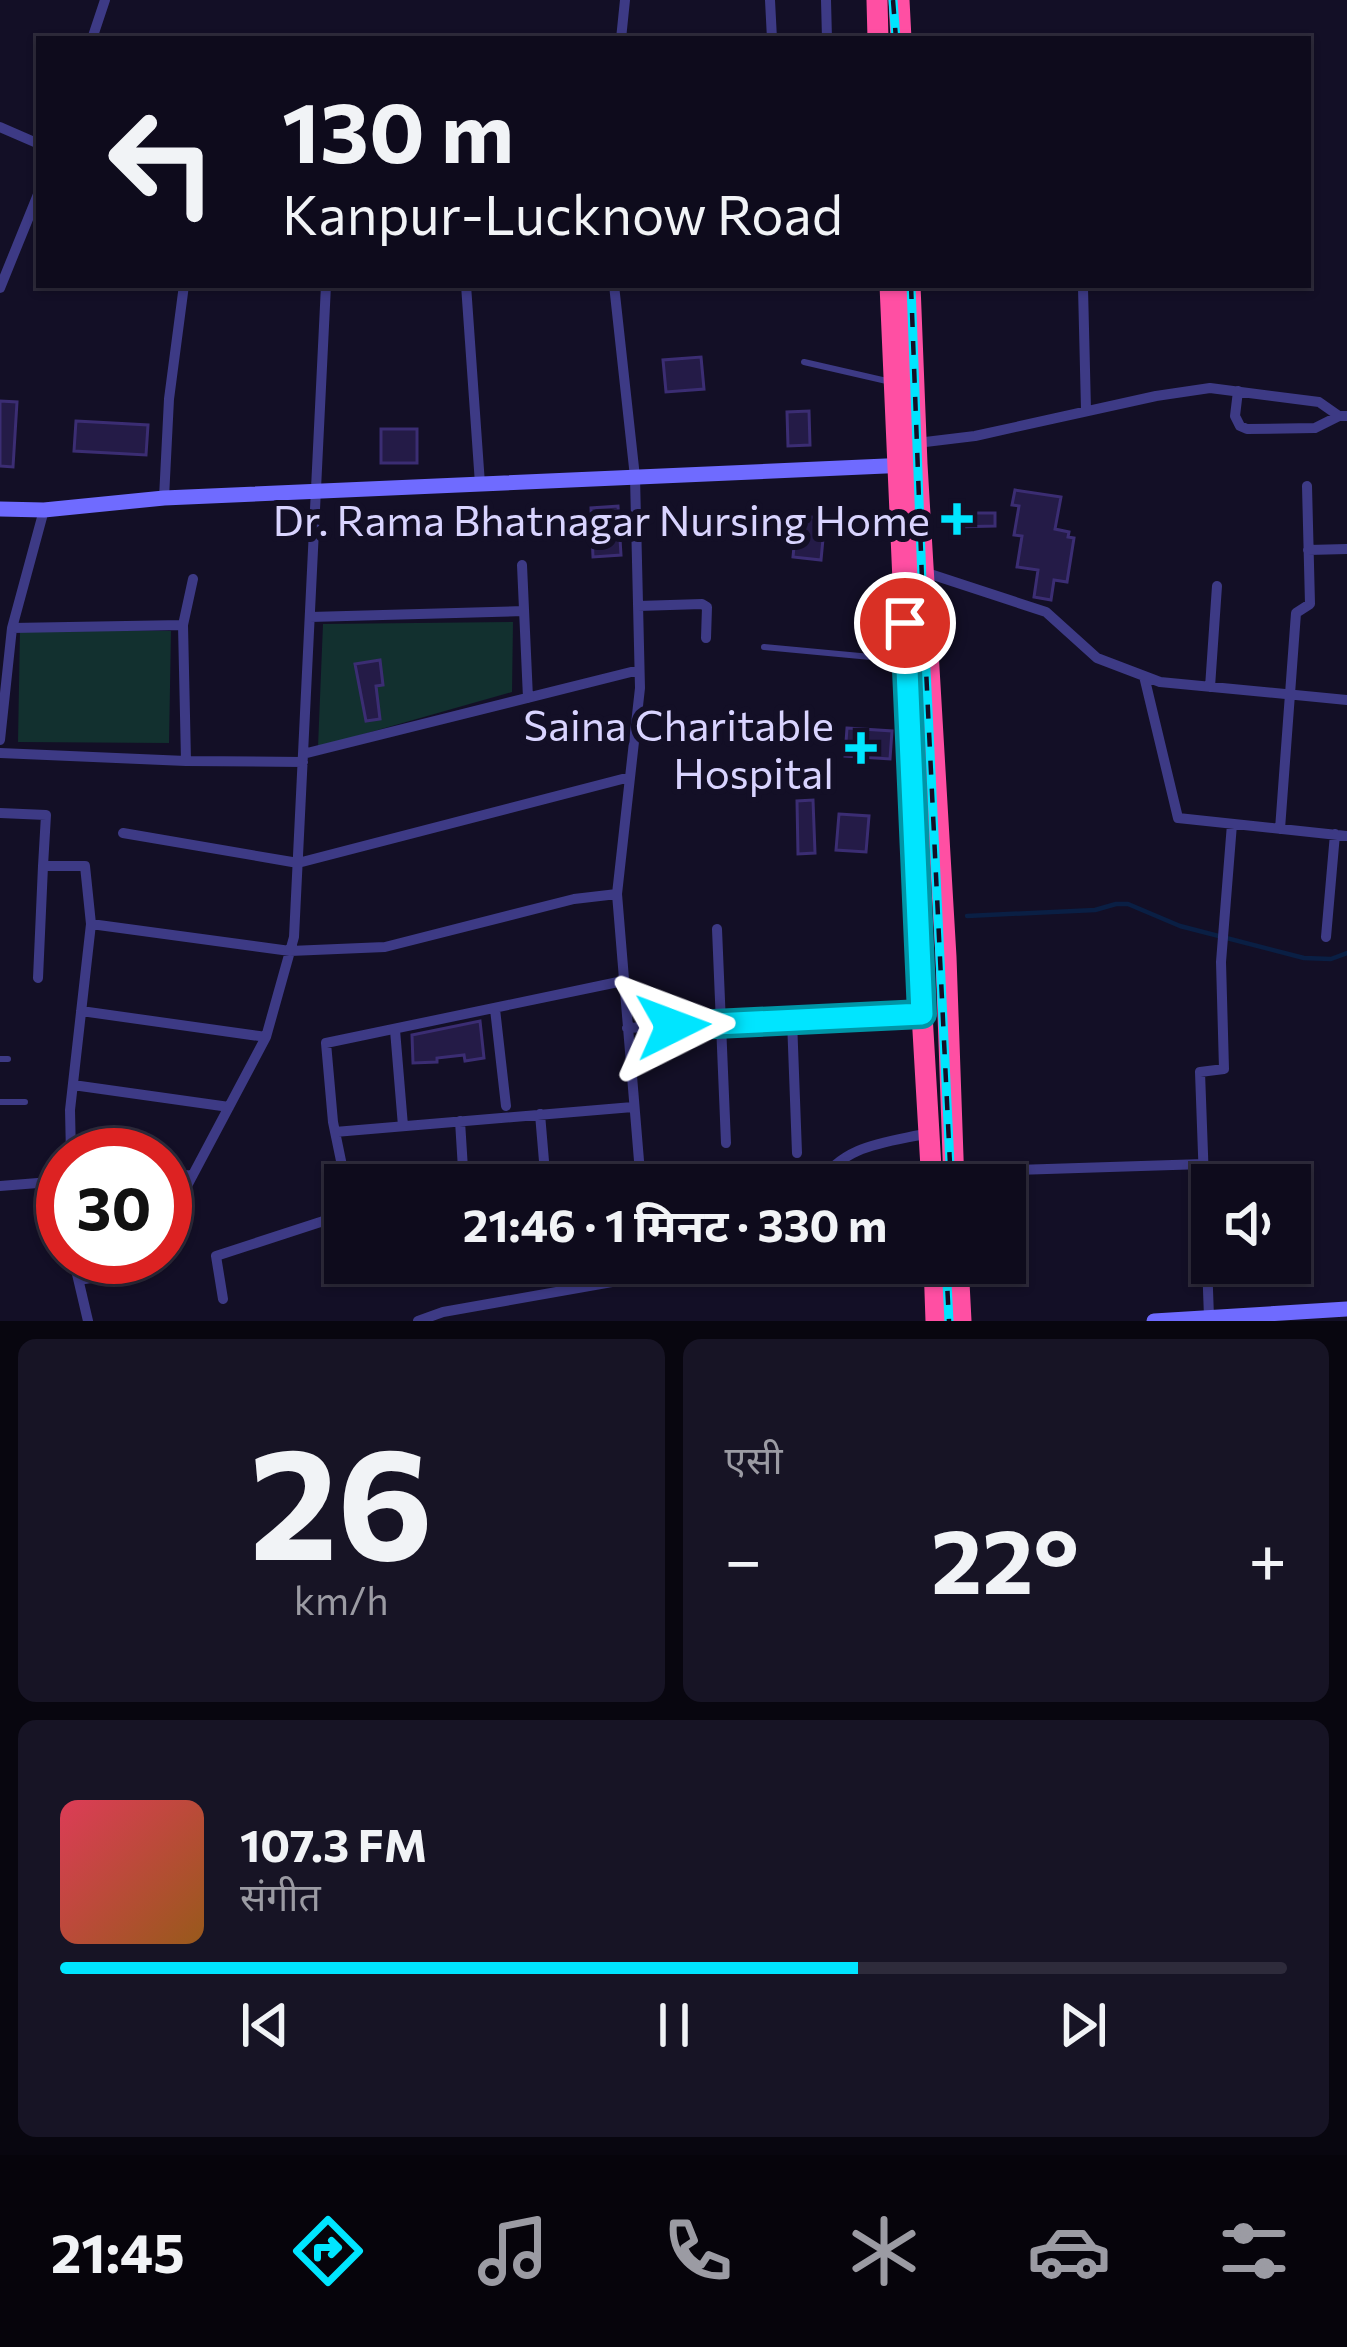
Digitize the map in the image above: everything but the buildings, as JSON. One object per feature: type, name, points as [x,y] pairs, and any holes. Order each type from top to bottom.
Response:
[{"type":"highway","points":[[877,0],[878,36]]},
{"type":"highway","points":[[899,0],[901,36]]},
{"type":"highway","points":[[890,288],[895,383],[910,458],[923,572],[953,1164]]},
{"type":"highway","points":[[910,288],[907,660],[932,1164]]},
{"type":"highway","points":[[935,1284],[936,1321]]},
{"type":"highway","points":[[959,1284],[961,1321]]},
{"type":"street","points":[[93,36],[105,0]]},
{"type":"street","points":[[620,36],[625,0]]},
{"type":"street","points":[[770,0],[772,36]]},
{"type":"street","points":[[826,0],[827,36]]},
{"type":"street","points":[[0,127],[36,143]]},
{"type":"street","points":[[0,287],[36,200]]},
{"type":"street","points":[[164,498],[169,399],[184,288]]},
{"type":"street","points":[[192,1176],[266,1037],[294,937],[326,288]]},
{"type":"street","points":[[466,288],[480,484]]},
{"type":"street","points":[[614,288],[635,477],[639,670],[617,894],[638,1164]]},
{"type":"street","points":[[1083,288],[1086,410]]},
{"type":"street","points":[[0,509],[910,458],[975,436],[1086,410],[1210,388],[1319,402],[1343,416]]},
{"type":"street","points":[[1238,391],[1235,416],[1247,429],[1315,428],[1343,416]]},
{"type":"street","points":[[1280,829],[1296,613],[1310,604],[1306,486]]},
{"type":"street","points":[[0,740],[12,628],[44,510]]},
{"type":"street","points":[[1308,550],[1347,549]]},
{"type":"street","points":[[522,565],[527,698]]},
{"type":"street","points":[[923,572],[1046,612],[1096,658],[1160,682],[1347,700]]},
{"type":"street","points":[[186,761],[183,625],[193,579]]},
{"type":"street","points":[[1210,687],[1217,586]]},
{"type":"street","points":[[638,607],[702,604],[707,607],[706,638]]},
{"type":"street","points":[[310,617],[524,611]]},
{"type":"street","points":[[12,628],[183,625]]},
{"type":"street","points":[[0,753],[186,761],[303,758],[639,670]]},
{"type":"street","points":[[1144,676],[1178,818],[1341,835],[1326,938]]},
{"type":"street","points":[[123,833],[298,863],[630,777]]},
{"type":"street","points":[[0,813],[46,815],[38,978]]},
{"type":"street","points":[[1204,1164],[1200,1072],[1224,1069],[1222,937],[1232,824]]},
{"type":"street","points":[[43,866],[85,866],[91,924],[70,1128]]},
{"type":"street","points":[[91,924],[290,951],[386,947],[574,899],[617,894]]},
{"type":"street","points":[[717,929],[725,1143]]},
{"type":"street","points":[[342,1164],[326,1043],[623,981]]},
{"type":"street","points":[[495,1009],[506,1106]]},
{"type":"street","points":[[81,1011],[266,1037]]},
{"type":"street","points":[[627,1028],[922,1014]]},
{"type":"street","points":[[793,1020],[797,1153]]},
{"type":"street","points":[[394,1030],[403,1126]]},
{"type":"street","points":[[73,1085],[229,1107]]},
{"type":"street","points":[[335,1132],[633,1107]]},
{"type":"street","points":[[540,1114],[544,1164]]},
{"type":"street","points":[[460,1121],[462,1164]]},
{"type":"street","points":[[833,1164],[858,1150],[931,1133]]},
{"type":"street","points":[[1026,1175],[1191,1165]]},
{"type":"street","points":[[0,1186],[36,1183]]},
{"type":"street","points":[[223,1299],[216,1256],[324,1221]]},
{"type":"street","points":[[80,1284],[88,1321]]},
{"type":"street","points":[[418,1321],[583,1284]]},
{"type":"street","points":[[1208,1284],[1209,1318]]},
{"type":"street","points":[[1154,1321],[1347,1309]]},
{"type":"lane","points":[[804,362],[895,383]]},
{"type":"lane","points":[[764,647],[907,660]]},
{"type":"lane","points":[[0,1102],[25,1102]]},
{"type":"green space","points":[[513,622],[512,692],[318,747],[323,624]]},
{"type":"green space","points":[[20,629],[171,631],[169,743],[18,742]]},
{"type":"waterway","points":[[967,916],[1128,904],[1180,926],[1304,958],[1331,959],[1347,953]]},
{"type":"railway","points":[[893,0],[896,36]]},
{"type":"railway","points":[[911,288],[950,1164]]},
{"type":"railway","points":[[947,1284],[949,1321]]},
{"type":"place","name":"Dr. Rama Bhatnagar Nursing Home","points":[[957,519]]},
{"type":"place","name":"Saina Charitable Hospital","points":[[861,748]]},
{"type":"route","points":[[673,1026],[922,1014],[905,623]]}]
